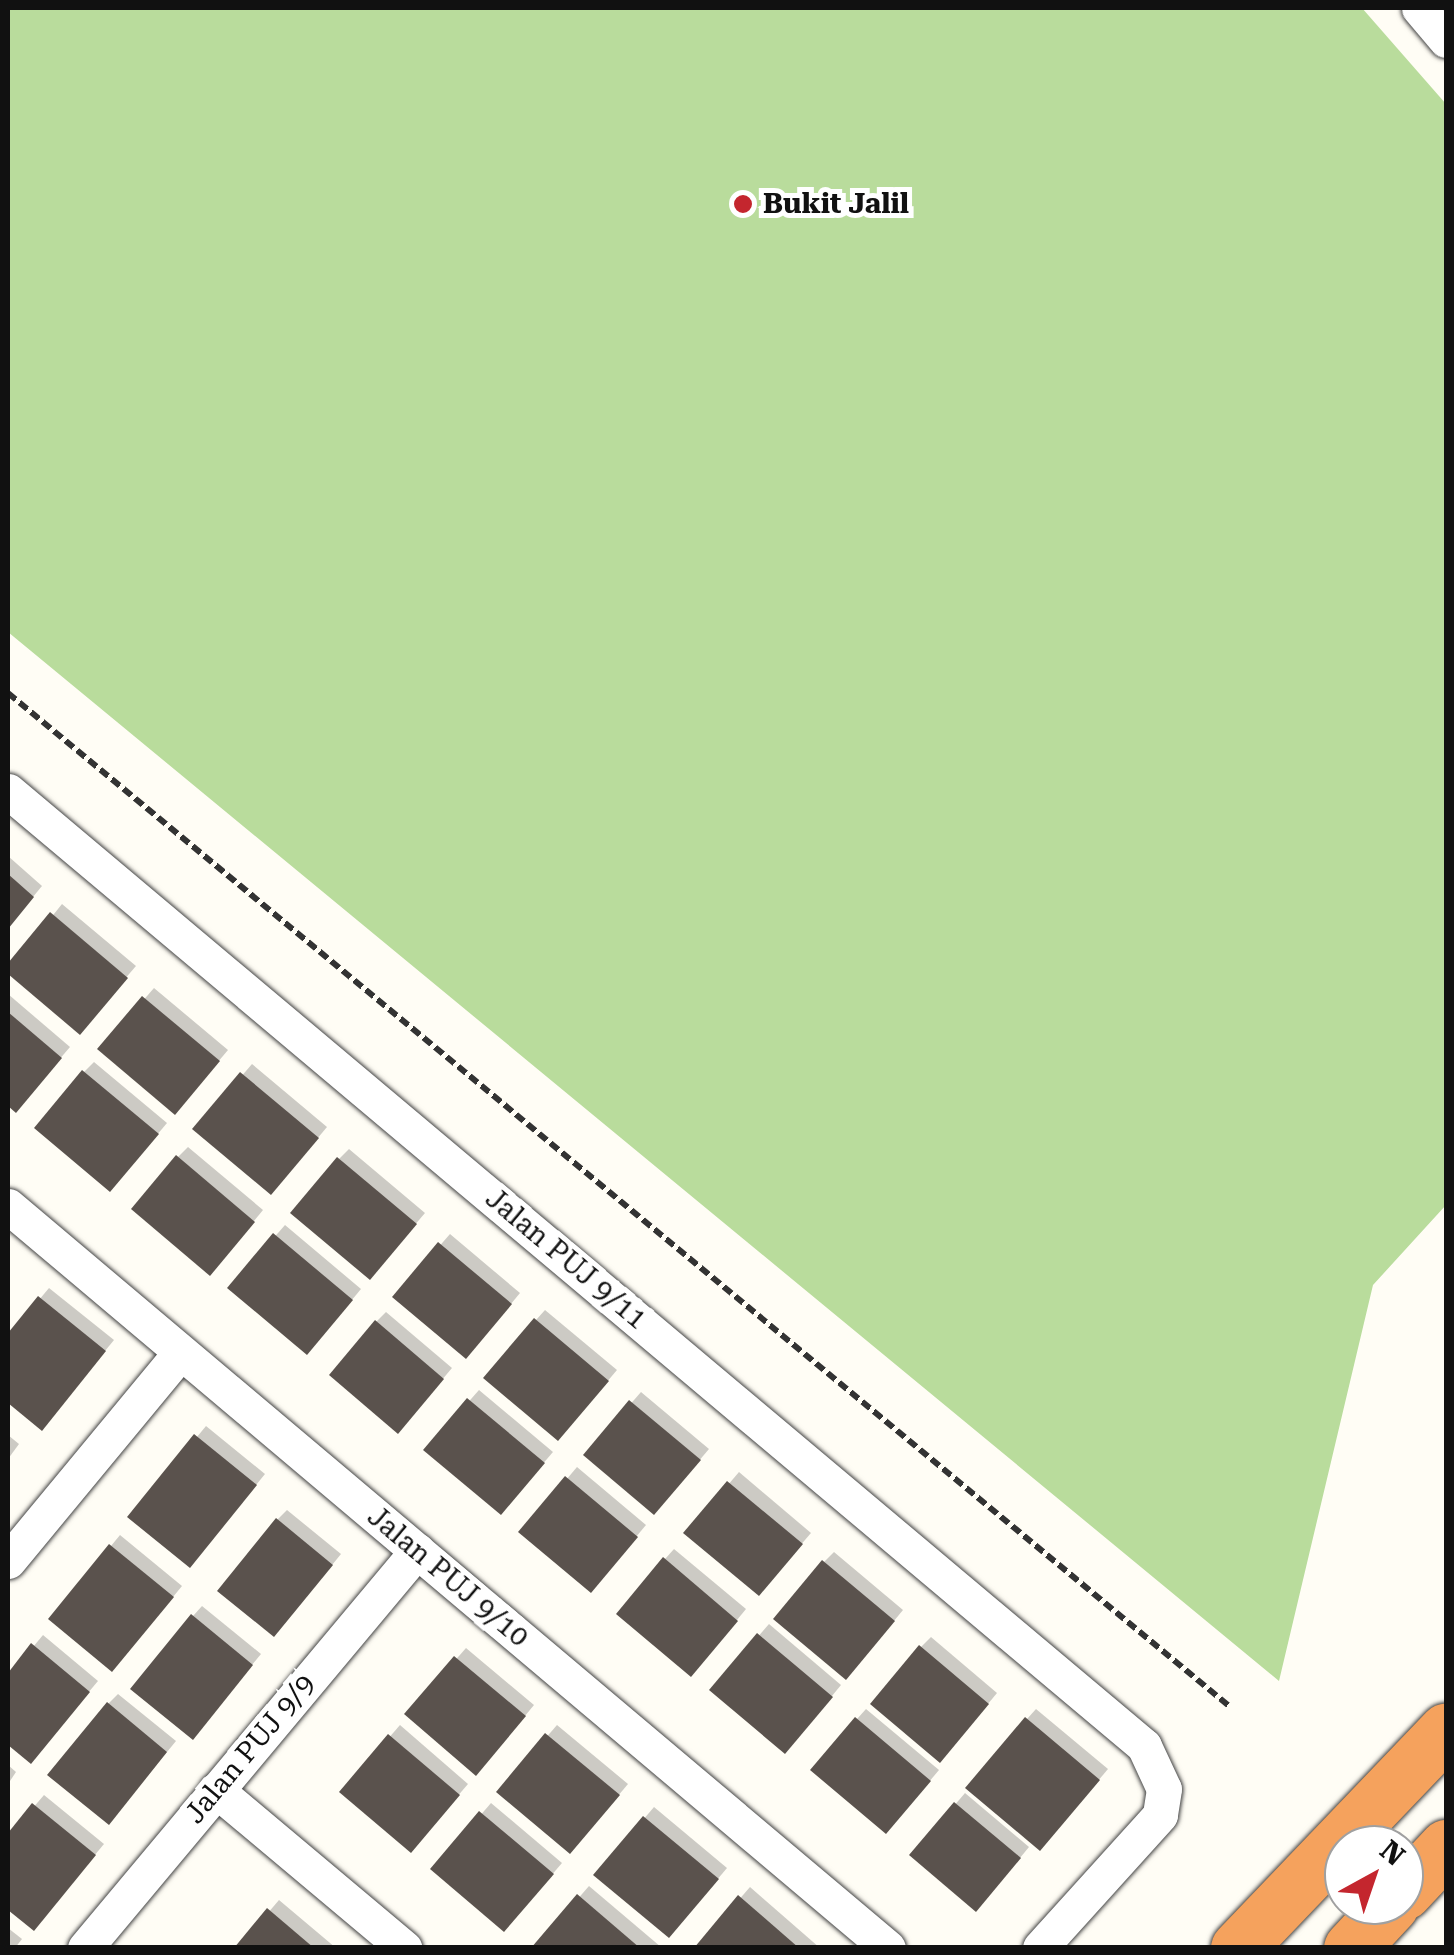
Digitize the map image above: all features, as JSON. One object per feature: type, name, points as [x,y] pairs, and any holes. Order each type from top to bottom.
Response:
[{"type":"highway","points":[[1238,1948],[1446,1730]]},
{"type":"highway","points":[[1424,1871],[1446,1847]]},
{"type":"highway","points":[[1351,1948],[1372,1925]]},
{"type":"street","points":[[1419,8],[1446,40]]},
{"type":"street","name":"Jalan PUJ 9/11","points":[[8,791],[1125,1728],[1157,1767],[1164,1789],[1160,1814],[1040,1948]]},
{"type":"street","name":"Jalan PUJ 9/10","points":[[8,1206],[888,1948]]},
{"type":"street","points":[[8,1560],[180,1353]]},
{"type":"street","name":"Jalan PUJ 9/9","points":[[84,1948],[417,1551]]},
{"type":"street","points":[[216,1790],[404,1948]]},
{"type":"path","points":[[8,693],[1228,1706]]},
{"type":"green space","points":[[8,8],[1362,8],[1446,104],[1446,1205],[1373,1285],[1279,1681],[8,632]]},
{"type":"building","points":[[8,874],[34,897],[8,929]]},
{"type":"building","points":[[50,912],[128,978],[80,1035],[8,974],[8,963]]},
{"type":"building","points":[[142,996],[220,1061],[175,1115],[97,1049]]},
{"type":"building","points":[[8,1012],[62,1058],[16,1113],[8,1106]]},
{"type":"building","points":[[82,1070],[159,1134],[110,1192],[34,1128]]},
{"type":"building","points":[[240,1072],[319,1138],[271,1195],[192,1129]]},
{"type":"building","points":[[176,1155],[255,1222],[210,1276],[131,1209]]},
{"type":"building","points":[[337,1157],[417,1224],[370,1280],[290,1213]]},
{"type":"building","points":[[273,1233],[353,1300],[307,1355],[227,1288]]},
{"type":"building","points":[[438,1242],[512,1304],[466,1359],[392,1297]]},
{"type":"building","points":[[38,1296],[106,1351],[42,1431],[8,1403],[8,1333]]},
{"type":"building","points":[[534,1318],[609,1381],[558,1441],[483,1378]]},
{"type":"building","points":[[375,1320],[444,1379],[398,1434],[329,1375]]},
{"type":"building","points":[[467,1398],[545,1463],[501,1515],[423,1450]]},
{"type":"building","points":[[629,1400],[701,1460],[654,1515],[583,1455]]},
{"type":"building","points":[[194,1434],[257,1485],[190,1568],[127,1517]]},
{"type":"building","points":[[565,1476],[638,1537],[591,1593],[518,1532]]},
{"type":"building","points":[[727,1481],[803,1544],[759,1596],[683,1533]]},
{"type":"building","points":[[276,1518],[333,1565],[274,1637],[217,1591]]},
{"type":"building","points":[[109,1544],[174,1597],[112,1672],[48,1619]]},
{"type":"building","points":[[663,1557],[738,1621],[691,1677],[616,1614]]},
{"type":"building","points":[[822,1560],[895,1621],[846,1680],[773,1619]]},
{"type":"building","points":[[191,1614],[253,1665],[193,1740],[130,1689]]},
{"type":"building","points":[[757,1633],[833,1697],[785,1754],[709,1690]]},
{"type":"building","points":[[31,1643],[90,1692],[31,1764],[8,1745],[8,1673]]},
{"type":"building","points":[[919,1645],[989,1704],[940,1763],[870,1704]]},
{"type":"building","points":[[454,1656],[526,1716],[476,1776],[404,1714]]},
{"type":"building","points":[[107,1702],[167,1752],[109,1825],[47,1775]]},
{"type":"building","points":[[855,1717],[931,1781],[886,1834],[810,1770]]},
{"type":"building","points":[[1025,1717],[1100,1780],[1040,1851],[965,1788]]},
{"type":"building","points":[[545,1733],[620,1795],[570,1854],[496,1792]]},
{"type":"building","points":[[388,1734],[460,1795],[411,1853],[339,1792]]},
{"type":"building","points":[[954,1802],[1021,1858],[976,1912],[909,1855]]},
{"type":"building","points":[[32,1803],[96,1855],[34,1931],[8,1910],[8,1833]]},
{"type":"building","points":[[479,1811],[554,1874],[504,1932],[430,1869]]},
{"type":"building","points":[[643,1816],[719,1879],[669,1938],[593,1875]]},
{"type":"building","points":[[577,1894],[640,1948],[531,1948]]},
{"type":"building","points":[[738,1895],[799,1948],[694,1948]]},
{"type":"building","points":[[267,1908],[314,1948],[234,1948]]},
{"type":"place","name":"Bukit Jalil","points":[[743,204]]}]
